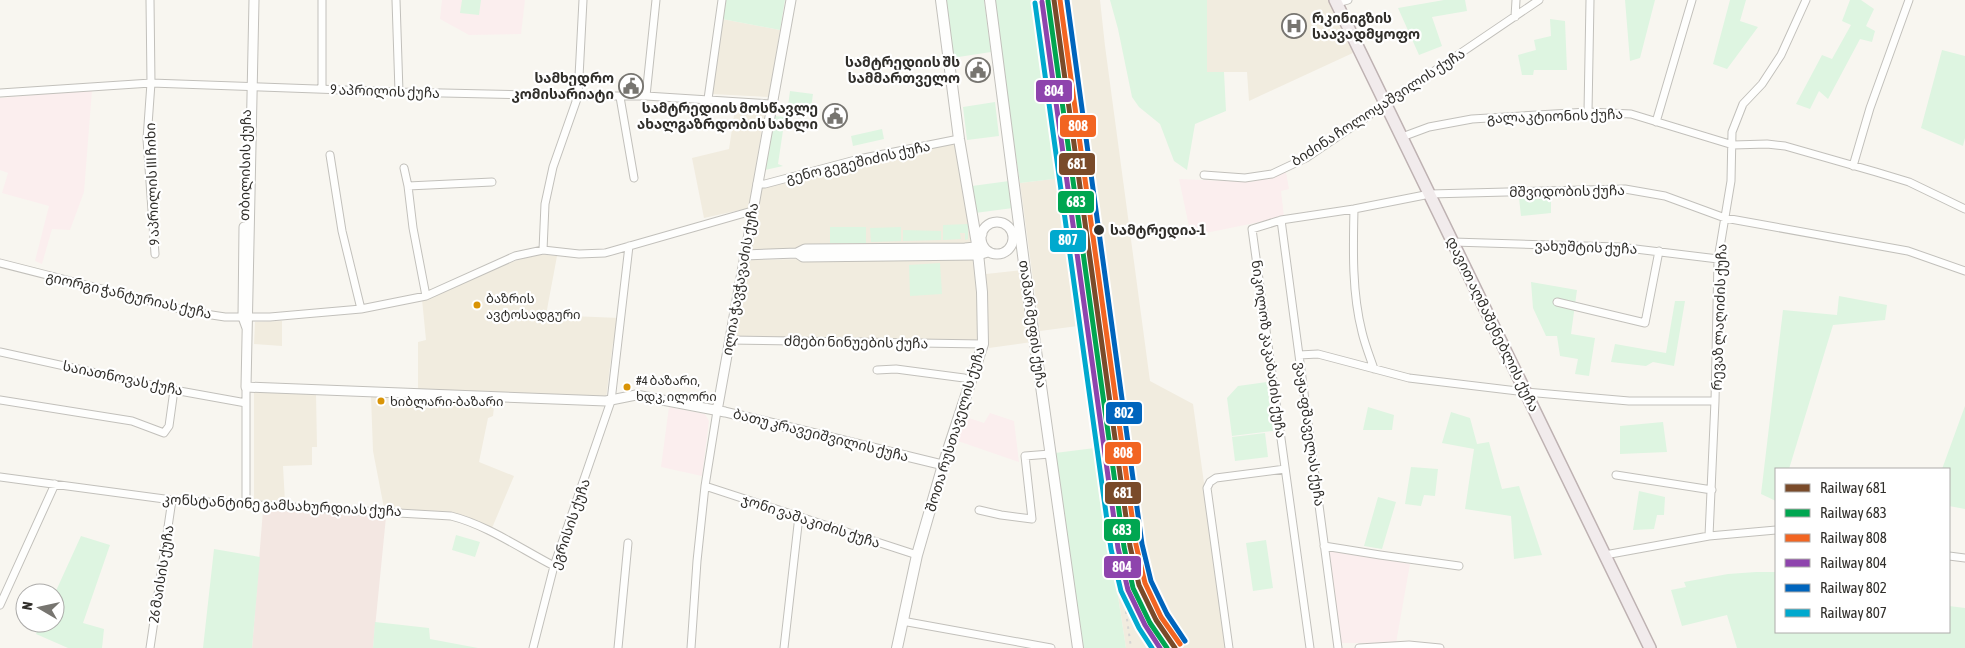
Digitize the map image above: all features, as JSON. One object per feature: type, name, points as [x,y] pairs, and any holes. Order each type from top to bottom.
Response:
[{"type":"main road","name":"შოთა რუსთაველის ქუჩა","points":[[897,648],[917,555],[943,465],[983,344],[981,246],[959,139],[941,0]]},
{"type":"main road","name":"თამარ მეფის ქუჩა","points":[[990,0],[1050,454],[1078,648]]},
{"type":"main road","name":"დავით აღმაშენებლის ქუჩა","points":[[1340,1],[1402,137],[1650,648]]},
{"type":"street","name":"9 აპრილის III ჩიხი","points":[[150,0],[151,83],[147,140],[155,254]]},
{"type":"street","name":"თბილისის ქუჩა","points":[[246,505],[248,0]]},
{"type":"street","name":"თბილისის ქუჩა","points":[[249,87],[254,0]]},
{"type":"street","points":[[322,0],[322,89]]},
{"type":"street","points":[[396,0],[399,92]]},
{"type":"street","points":[[543,250],[545,204],[551,176],[578,96],[583,0]]},
{"type":"street","points":[[646,96],[656,0]]},
{"type":"street","points":[[708,99],[722,0]]},
{"type":"street","name":"ილია ჭავჭავაძის ქუჩა","points":[[691,648],[705,486],[744,254],[790,0]]},
{"type":"street","points":[[1515,16],[1516,0]]},
{"type":"street","name":"ბიძინა ჩოლოყაშვილის ქუჩა","points":[[1204,175],[1245,178],[1272,174],[1306,158],[1539,0]]},
{"type":"street","points":[[1588,112],[1590,0]]},
{"type":"street","points":[[1656,122],[1692,0]]},
{"type":"street","name":"რევაზ ლაღიძის ქუჩა","points":[[1709,536],[1715,401],[1718,259],[1731,181],[1732,132],[1743,104],[1762,84],[1781,55],[1806,0]]},
{"type":"street","points":[[1853,166],[1870,108],[1909,0]]},
{"type":"street","name":"9 აპრილის ქუჩა","points":[[0,93],[151,83],[399,92],[646,96],[771,104]]},
{"type":"street","points":[[620,96],[634,178]]},
{"type":"street","name":"გალაკტიონის ქუჩა","points":[[1402,137],[1429,126],[1472,119],[1588,112],[1631,114],[1733,146],[1767,144],[1785,146],[1908,182],[1965,209]]},
{"type":"street","name":"გენო გეგეშიძის ქუჩა","points":[[757,184],[765,184],[884,154],[959,139]]},
{"type":"street","points":[[330,155],[342,231],[361,309]]},
{"type":"street","points":[[404,168],[426,296]]},
{"type":"street","points":[[408,186],[492,182]]},
{"type":"street","name":"მშვიდობის ქუჩა","points":[[1252,229],[1281,220],[1354,210],[1430,194],[1625,189],[1664,196],[1725,218],[1908,251],[1965,271]]},
{"type":"street","points":[[1354,210],[1353,244],[1356,292],[1362,332],[1374,369]]},
{"type":"street","name":"გიორგი ჭანტურიას ქუჩა","points":[[0,264],[192,312],[225,317],[361,309],[426,296],[514,256],[543,250],[579,254],[605,253],[752,211]]},
{"type":"street","name":"ვაჟა-ფშაველას ქუჩა","points":[[1281,220],[1338,648]]},
{"type":"street","points":[[744,254],[797,254],[805,249],[965,248],[981,246],[1000,254],[1007,251],[1021,234],[1000,222],[992,223],[985,227],[981,246]]},
{"type":"street","points":[[1007,226],[1012,232],[1012,245]]},
{"type":"street","name":"ნიკოლოზ კაკაბაძის ქუჩა","points":[[1252,229],[1310,648]]},
{"type":"street","name":"ვახუშტის ქუჩა","points":[[1453,242],[1619,247],[1718,259]]},
{"type":"street","name":"ეგრისის ქუჩა","points":[[533,648],[554,566],[611,401],[629,246]]},
{"type":"street","points":[[1557,302],[1645,323],[1659,251]]},
{"type":"street","name":"ძმები ნინუების ქუჩა","points":[[729,340],[983,344]]},
{"type":"street","name":"საიათნოვას ქუჩა","points":[[0,352],[174,390],[246,403]]},
{"type":"street","points":[[1299,355],[1318,354],[1409,378],[1526,392],[1630,401],[1715,401]]},
{"type":"street","points":[[877,370],[896,369],[964,378],[972,381]]},
{"type":"street","name":"ბათუ კრავეიშვილის ქუჩა","points":[[246,387],[611,401],[622,397],[636,396],[717,411],[943,465]]},
{"type":"street","points":[[0,400],[132,421],[164,433],[169,426],[174,390]]},
{"type":"street","points":[[979,510],[1001,516],[1032,519],[1025,456],[1050,454]]},
{"type":"street","points":[[1229,648],[1207,488],[1210,482],[1216,478],[1285,469]]},
{"type":"street","points":[[1616,475],[1712,490]]},
{"type":"street","name":"კონსტანტინე გამსახურდიას ქუჩა","points":[[0,476],[172,500],[451,516],[488,530],[554,566]]},
{"type":"street","points":[[0,605],[55,484]]},
{"type":"street","name":"ჯონი ვაშაკიძის ქუჩა","points":[[705,486],[917,555]]},
{"type":"street","name":"26 მაისის ქუჩა","points":[[150,648],[172,500]]},
{"type":"street","points":[[784,648],[799,516]]},
{"type":"street","points":[[1605,555],[1709,536],[1775,530]]},
{"type":"street","points":[[618,648],[628,543]]},
{"type":"street","points":[[1324,546],[1380,556],[1459,566]]},
{"type":"street","points":[[1950,556],[1965,558]]},
{"type":"street","points":[[902,621],[1051,648]]},
{"type":"street","points":[[1359,648],[1409,645],[1440,648]]},
{"type":"shaded area","points":[[442,0],[525,0],[521,34],[469,35],[440,19]]},
{"type":"shaded area","points":[[1030,0],[1100,0],[1150,381],[1193,404],[1227,648],[1126,648],[1087,394],[1094,393],[1085,325],[1040,331],[1020,183],[1061,178],[1036,6],[1031,6]]},
{"type":"shaded area","name":"რკინიგზის საავადმყოფო","points":[[1207,0],[1328,0],[1355,52],[1249,101],[1247,72],[1207,72]]},
{"type":"shaded area","points":[[722,19],[780,30],[769,97],[711,94]]},
{"type":"shaded area","points":[[92,90],[84,192],[70,230],[52,229],[42,264],[35,261],[49,206],[2,193],[8,173],[0,170],[0,98]]},
{"type":"shaded area","points":[[736,103],[766,106],[749,208],[704,218],[692,158],[729,149]]},
{"type":"shaded area","points":[[958,140],[974,244],[748,250],[758,188]]},
{"type":"shaded area","points":[[1286,172],[1289,189],[1281,191],[1284,217],[1191,236],[1179,179],[1251,182]]},
{"type":"shaded area","points":[[537,254],[557,256],[546,315],[620,318],[617,342],[613,343],[606,399],[418,390],[418,342],[426,340],[422,299],[487,270]]},
{"type":"shaded area","points":[[974,256],[979,337],[975,341],[733,338],[747,260]]},
{"type":"shaded area","points":[[1022,270],[1032,342],[989,348],[986,274]]},
{"type":"shaded area","points":[[282,321],[282,346],[254,344],[255,322]]},
{"type":"shaded area","points":[[254,391],[316,393],[317,447],[312,447],[312,465],[283,466],[285,502],[254,500]]},
{"type":"shaded area","points":[[371,397],[495,398],[493,416],[488,418],[479,462],[514,476],[492,528],[452,512],[384,508],[373,451]]},
{"type":"shaded area","points":[[669,407],[705,414],[709,421],[702,476],[661,467]]},
{"type":"shaded area","points":[[990,413],[1014,421],[1019,462],[955,440],[963,416],[984,423]]},
{"type":"shaded area","points":[[263,510],[386,517],[373,648],[252,648]]},
{"type":"shaded area","points":[[1327,548],[1410,564],[1396,643],[1338,643]]},
{"type":"green space","points":[[462,0],[481,0],[479,15],[460,13]]},
{"type":"green space","points":[[724,0],[785,0],[780,30],[722,19]]},
{"type":"green space","points":[[945,0],[984,0],[991,52],[952,58]]},
{"type":"green space","points":[[993,0],[1030,0],[1031,6],[1036,6],[1062,178],[1020,183]]},
{"type":"green space","points":[[1110,0],[1207,0],[1207,72],[1224,72],[1226,111],[1195,124],[1187,170],[1174,161],[1160,124],[1139,107],[1132,97]]},
{"type":"green space","points":[[1444,0],[1465,0],[1467,11],[1432,17],[1442,46],[1419,55],[1398,8]]},
{"type":"green space","points":[[1625,0],[1655,0],[1640,58],[1630,61]]},
{"type":"green space","points":[[1730,0],[1746,0],[1740,21],[1758,27],[1727,69],[1713,64]]},
{"type":"green space","points":[[1850,0],[1861,0],[1874,9],[1866,26],[1875,31],[1872,42],[1860,39],[1828,99],[1819,91],[1810,109],[1796,104],[1822,55],[1832,59],[1851,25],[1842,21]]},
{"type":"green space","points":[[1550,19],[1565,21],[1567,70],[1534,70],[1533,75],[1522,75],[1518,55],[1536,50],[1534,40],[1551,36]]},
{"type":"green space","points":[[1942,50],[1965,56],[1965,138],[1963,146],[1921,128]]},
{"type":"green space","points":[[790,91],[813,94],[811,108],[788,106]]},
{"type":"green space","points":[[995,102],[999,136],[967,140],[963,107]]},
{"type":"green space","points":[[774,116],[785,117],[778,164],[783,166],[765,170]]},
{"type":"green space","points":[[882,129],[884,139],[853,146],[851,136]]},
{"type":"green space","points":[[1009,181],[1013,208],[975,213],[972,186]]},
{"type":"green space","points":[[1519,198],[1551,199],[1551,213],[1521,216]]},
{"type":"green space","points":[[968,224],[968,239],[965,240],[965,233],[960,233],[961,239],[943,240],[943,225]]},
{"type":"green space","points":[[830,227],[866,227],[866,243],[830,243]]},
{"type":"green space","points":[[901,227],[901,241],[871,242],[870,228]]},
{"type":"green space","points":[[903,230],[941,231],[941,240],[903,241]]},
{"type":"green space","points":[[940,263],[942,294],[910,296],[909,265]]},
{"type":"green space","points":[[1531,282],[1577,290],[1571,334],[1595,338],[1589,376],[1575,374],[1578,359],[1560,356],[1557,336],[1546,336],[1533,308]]},
{"type":"green space","points":[[1839,296],[1887,305],[1885,320],[1833,325],[1789,468],[1775,468],[1775,501],[1761,494],[1783,310],[1837,315]]},
{"type":"green space","points":[[1675,301],[1685,301],[1674,366],[1653,362],[1646,366],[1611,362],[1615,344],[1666,353]]},
{"type":"green space","points":[[1267,382],[1273,431],[1232,436],[1227,398],[1238,386]]},
{"type":"green space","points":[[1965,406],[1965,509],[1950,506],[1950,468],[1942,468]]},
{"type":"green space","points":[[1368,407],[1394,415],[1392,430],[1363,430]]},
{"type":"green space","points":[[1451,412],[1470,418],[1477,444],[1489,442],[1502,489],[1519,486],[1542,555],[1514,559],[1511,516],[1465,509],[1474,449],[1442,443]]},
{"type":"green space","points":[[1663,422],[1667,452],[1620,454],[1620,426]]},
{"type":"green space","points":[[1265,433],[1268,457],[1235,461],[1232,437]]},
{"type":"green space","points":[[1095,448],[1126,648],[1082,648],[1055,453]]},
{"type":"green space","points":[[1411,467],[1438,469],[1435,496],[1424,495],[1421,506],[1405,504]]},
{"type":"green space","points":[[1639,491],[1665,497],[1664,515],[1657,515],[1654,529],[1633,530]]},
{"type":"green space","points":[[1378,497],[1396,502],[1382,549],[1364,546]]},
{"type":"green space","points":[[456,535],[480,542],[475,557],[452,550]]},
{"type":"green space","points":[[81,536],[110,545],[83,623],[104,629],[102,648],[68,648],[36,634],[65,633],[65,583],[60,583]]},
{"type":"green space","points":[[1266,540],[1273,588],[1253,591],[1246,543]]},
{"type":"green space","points":[[214,549],[260,557],[252,648],[203,648]]},
{"type":"green space","points":[[1775,572],[1775,633],[1950,633],[1950,606],[1965,608],[1965,648],[1737,648],[1727,615],[1682,626],[1671,590],[1686,587],[1684,582],[1728,574]]},
{"type":"green space","points":[[375,622],[429,628],[430,639],[478,648],[373,648]]},
{"type":"railway","points":[[1058,0],[1136,551],[1143,578],[1153,602],[1165,625],[1181,648]]},
{"type":"railway","points":[[1096,396],[1131,648]]},
{"type":"rail line","name":"681","points":[[1054,0],[1130,546],[1139,585],[1156,620],[1175,648]]},
{"type":"rail line","name":"808","points":[[1060,0],[1136,545],[1145,583],[1161,617],[1180,644]]},
{"type":"rail line","name":"802","points":[[1067,0],[1142,544],[1151,581],[1167,614],[1185,641]]},
{"type":"rail line","name":"683","points":[[1048,1],[1124,547],[1133,588],[1150,623],[1167,648]]},
{"type":"rail line","name":"804","points":[[1042,2],[1118,548],[1128,590],[1145,625],[1160,648]]},
{"type":"rail line","name":"807","points":[[1035,3],[1111,549],[1121,591],[1139,628],[1152,648]]},
{"type":"place","name":"რკინიგზის საავადმყოფო","points":[[1294,26]]},
{"type":"place","name":"სამტრედიის შს სამმართველო","points":[[978,70]]},
{"type":"place","name":"სამხედრო კომისარიატი","points":[[631,86]]},
{"type":"place","name":"სამტრედიის მოსწავლე ახალგაზრდობის სახლი","points":[[835,116]]},
{"type":"place","name":"სამტრედია-1","points":[[1099,230]]},
{"type":"place","name":"ბაზრის ავტოსადგური","points":[[477,305]]},
{"type":"place","name":"#4 ბაზარი, ხდკ, ილორი","points":[[627,387]]},
{"type":"place","name":"ხიბლარი-ბაზარი","points":[[381,401]]}]
